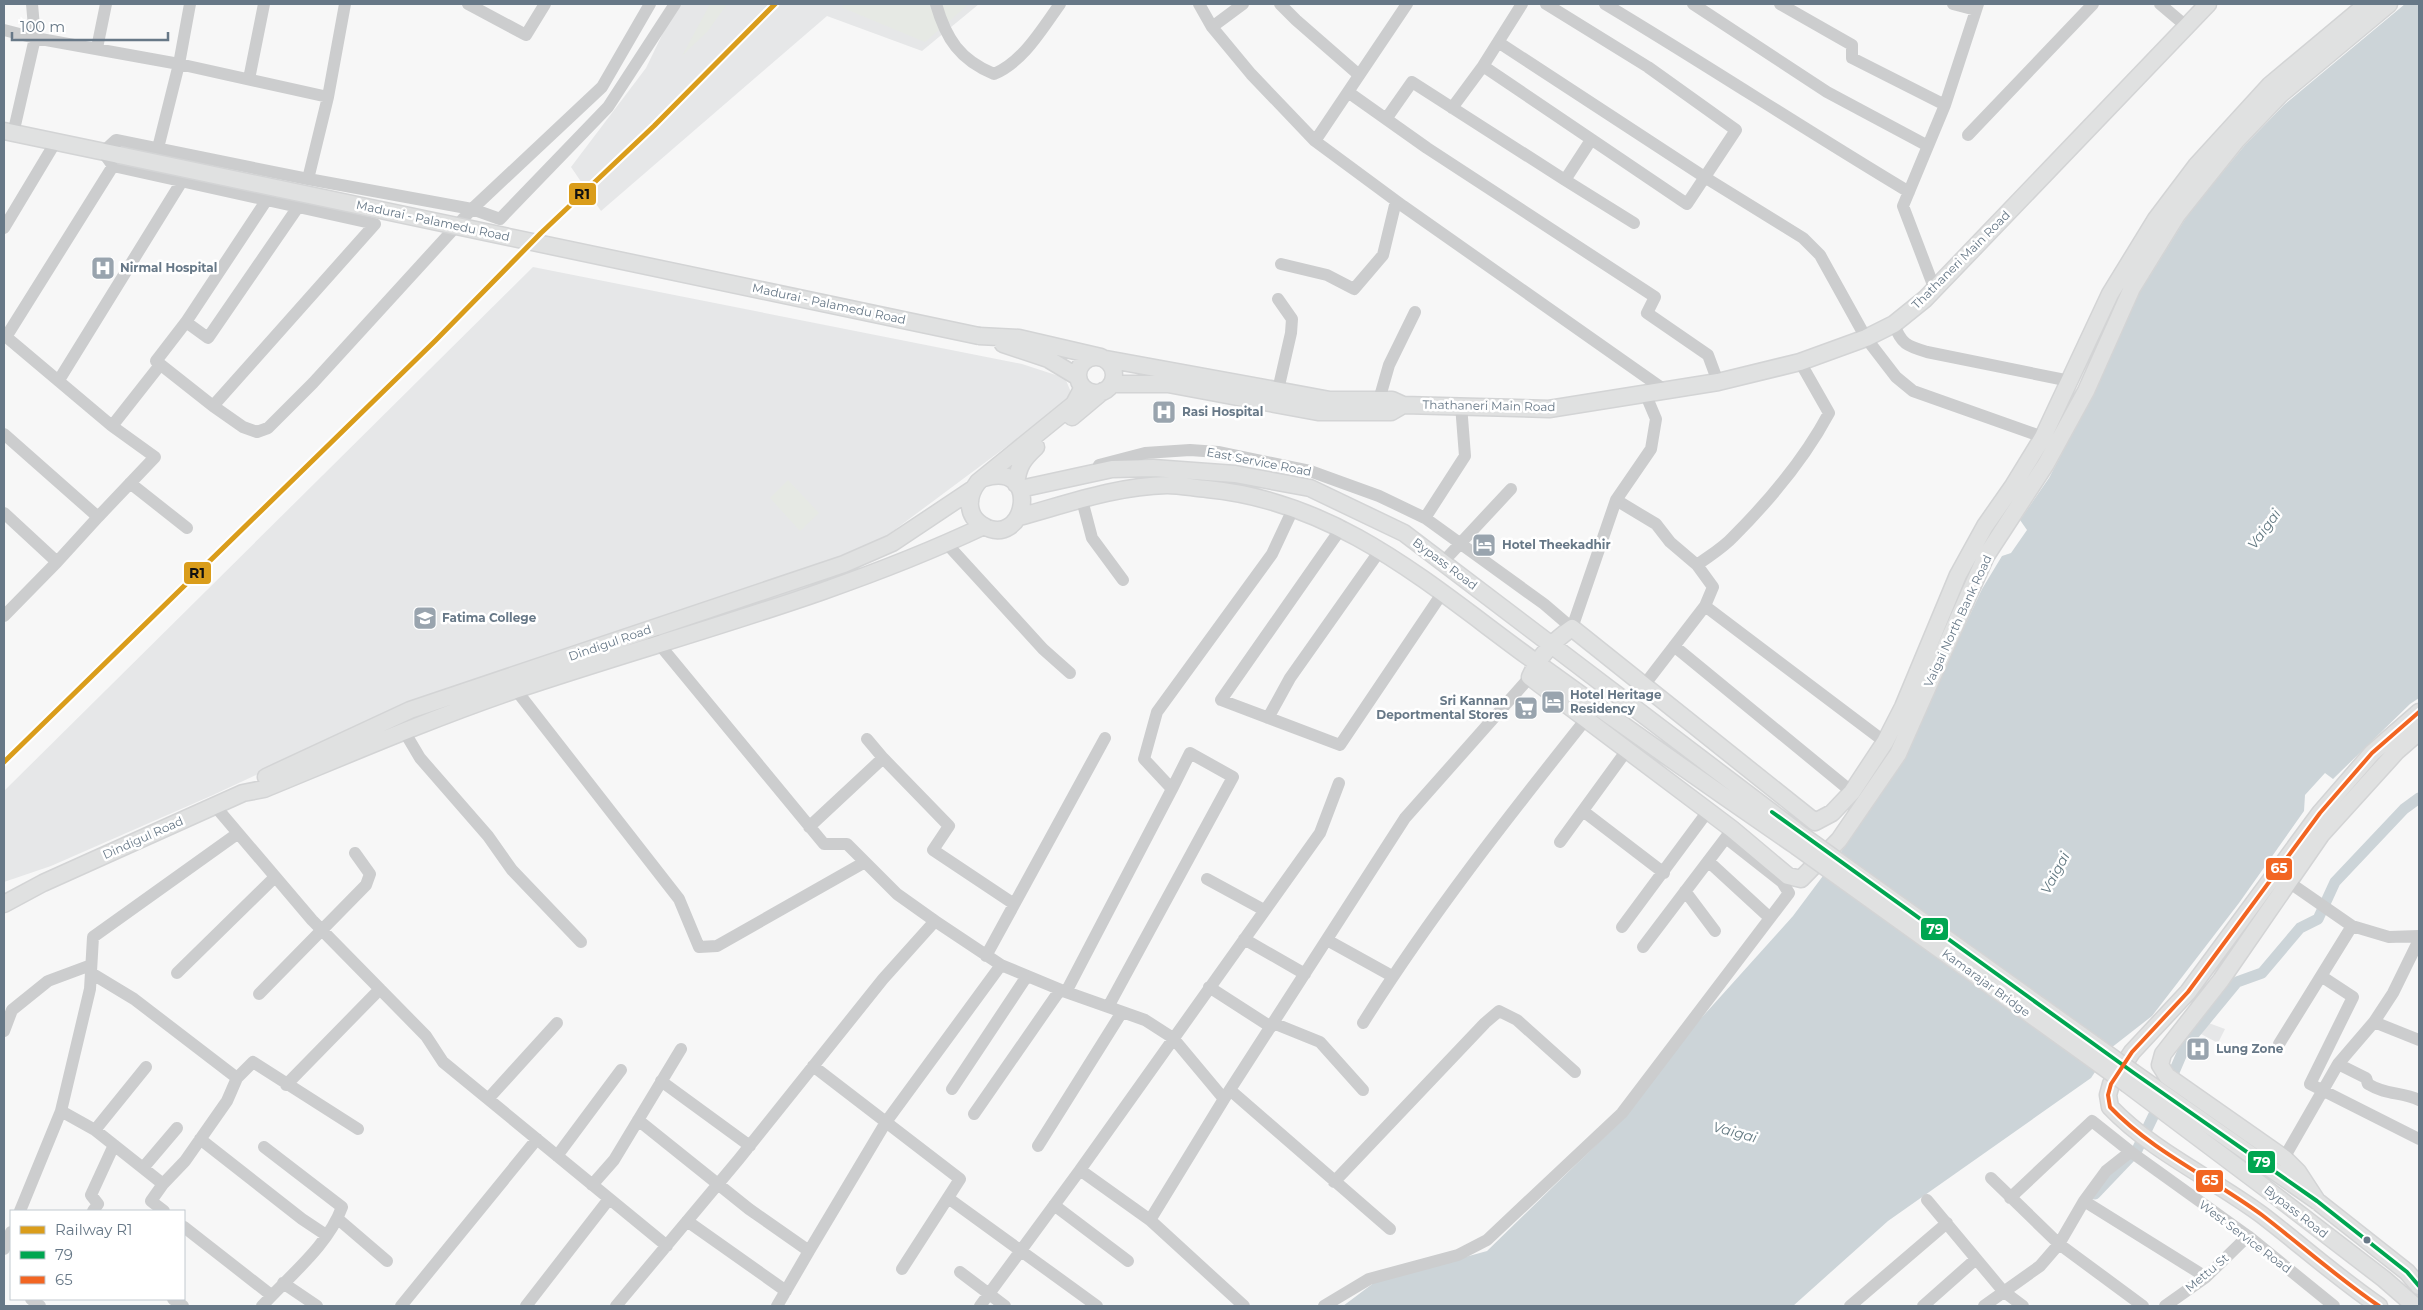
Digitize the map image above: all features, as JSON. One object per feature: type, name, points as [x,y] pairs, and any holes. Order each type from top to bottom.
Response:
[{"type":"main road","name":"Thathaneri Main Road","points":[[1108,388],[1168,384],[1318,412],[1378,406],[1392,400],[1403,405],[1461,405],[1549,409],[1718,382],[1800,362],[1866,338],[1894,324],[1935,290],[2208,4]]},
{"type":"main road","name":"Vaigai North Bank Road","points":[[1572,628],[1645,684],[1815,822],[1832,813],[1852,792],[1885,742],[1903,707],[1958,575],[1985,526],[2013,486],[2043,436],[2110,294],[2156,219],[2196,166],[2270,85],[2367,4]]},
{"type":"main road","name":"Vaigai North Bank Road","points":[[1533,670],[1586,719],[1708,812],[1729,834],[1788,876],[1801,879],[1839,840],[1898,754],[1986,556],[2046,464],[2086,392],[2132,288],[2177,215],[2236,141],[2281,94],[2389,4]]},
{"type":"main road","name":"Madurai - Palamedu Road","points":[[9,132],[112,158],[979,336],[1048,359],[1081,382]]},
{"type":"main road","name":"Madurai - Palamedu Road","points":[[979,336],[1020,338],[1104,358]]},
{"type":"main road","points":[[1018,486],[1001,475],[979,483],[969,506],[972,514],[984,526],[999,529],[1014,523],[1019,517],[1023,503],[1018,486],[1018,468],[1023,459],[1108,388],[1113,368],[1104,358],[1091,357],[1083,363],[1081,382],[1092,392],[1108,388]]},
{"type":"main road","name":"Thathaneri Main Road","points":[[1104,358],[1330,400],[1378,406]]},
{"type":"main road","name":"Dindigul Road","points":[[244,793],[258,780],[410,710],[852,561],[892,543],[979,483],[1074,404],[1081,382]]},
{"type":"main road","name":"Bypass Road","points":[[1018,486],[1058,481],[1112,469],[1153,468],[1235,474],[1310,488],[1404,533],[1552,643],[1799,841]]},
{"type":"main road","name":"Bypass Road","points":[[1019,517],[1104,493],[1167,485],[1234,491],[1294,507],[1342,528],[1381,549],[1443,592],[1533,670],[1799,841]]},
{"type":"main road","name":"Dindigul Road","points":[[4,904],[43,883],[244,793],[264,789],[404,731],[516,690],[660,645],[854,580],[947,544],[984,526]]},
{"type":"main road","points":[[1533,670],[1552,643],[1572,628]]},
{"type":"main road","points":[[2379,1306],[2351,1288],[2261,1214],[2136,1131],[2115,1113],[2109,1102],[2111,1084],[2132,1052],[2188,992],[2320,813],[2372,753],[2419,712]]},
{"type":"main road","points":[[2317,1201],[2298,1172],[2284,1158],[2173,1080],[2160,1065],[2163,1054],[2221,980],[2287,881],[2327,827],[2397,751],[2419,732]]},
{"type":"main road","name":"Kamarajar Bridge","points":[[1799,841],[2131,1079]]},
{"type":"main road","name":"Dindigul Road","points":[[4,891],[16,885],[43,883]]},
{"type":"main road","name":"Bypass Road","points":[[2131,1079],[2160,1100],[2384,1279],[2415,1306]]},
{"type":"main road","name":"Bypass Road","points":[[2160,1100],[2317,1201],[2401,1267],[2419,1286]]},
{"type":"main road","points":[[2401,1267],[2419,1275]]},
{"type":"main road","points":[[2415,1306],[2419,1296]]},
{"type":"street","points":[[9,132],[35,38],[32,4]]},
{"type":"street","points":[[97,48],[106,4]]},
{"type":"street","points":[[158,148],[179,64],[190,4]]},
{"type":"street","points":[[249,79],[264,4]]},
{"type":"street","points":[[308,179],[328,97],[346,4]]},
{"type":"street","points":[[468,4],[526,35],[545,4]]},
{"type":"street","points":[[266,201],[186,322],[156,361],[243,427],[257,432],[268,428],[312,383],[472,210],[602,87],[650,4]]},
{"type":"street","points":[[4,616],[155,457],[112,426],[5,336],[112,158],[116,140],[472,210],[500,219],[608,107],[675,4]]},
{"type":"street","points":[[936,4],[954,48],[975,66],[994,74],[1007,68],[1032,43],[1060,4]]},
{"type":"street","points":[[1199,4],[1212,27],[1251,74],[1315,141],[1396,201],[1666,391]]},
{"type":"street","points":[[1212,27],[1243,4]]},
{"type":"street","points":[[1280,4],[1360,75]]},
{"type":"street","points":[[1315,141],[1407,4]]},
{"type":"street","points":[[1452,108],[1483,66],[1522,4]]},
{"type":"street","points":[[1483,66],[1687,204],[1736,130],[1648,68],[1546,4]]},
{"type":"street","points":[[1605,4],[1704,63],[1823,140],[1909,192]]},
{"type":"street","points":[[1693,4],[1827,92],[1928,146]]},
{"type":"street","points":[[1780,4],[1852,45],[1852,58],[1945,105]]},
{"type":"street","points":[[1935,290],[1904,206],[1945,105],[1977,7],[1953,4]]},
{"type":"street","points":[[1968,135],[2093,4]]},
{"type":"street","points":[[2160,4],[2186,26]]},
{"type":"street","points":[[4,30],[35,38],[179,64],[328,97]]},
{"type":"street","points":[[1498,42],[1706,178],[1803,238],[1820,255],[1866,338],[1896,377],[1913,391],[2043,436]]},
{"type":"street","points":[[1386,119],[1412,82],[1634,223]]},
{"type":"street","points":[[1348,92],[1427,148],[1656,297],[1647,313],[1708,355],[1718,382]]},
{"type":"street","points":[[1565,180],[1591,140]]},
{"type":"street","points":[[4,228],[55,143]]},
{"type":"street","points":[[112,158],[182,182],[376,224],[214,406]]},
{"type":"street","points":[[59,380],[182,182]]},
{"type":"street","points":[[1281,264],[1327,275],[1354,289],[1383,255],[1396,201]]},
{"type":"street","points":[[186,322],[208,338],[298,207]]},
{"type":"street","points":[[1278,299],[1292,319],[1292,333],[1278,390]]},
{"type":"street","points":[[1378,406],[1389,365],[1415,312]]},
{"type":"street","points":[[1894,324],[1899,339],[1910,346],[1927,352],[2070,381]]},
{"type":"street","points":[[1697,565],[1732,538],[1775,490],[1815,439],[1829,413],[1800,362]]},
{"type":"street","points":[[112,426],[160,365]]},
{"type":"street","points":[[1572,628],[1616,500],[1651,450],[1656,419],[1645,393]]},
{"type":"street","points":[[1425,518],[1465,456],[1461,405]]},
{"type":"street","points":[[4,434],[98,517]]},
{"type":"street","name":"East Service Road","points":[[1058,481],[1060,475],[1145,453],[1190,450],[1218,452],[1310,471],[1380,496],[1425,518],[1544,604],[1572,628]]},
{"type":"street","points":[[130,483],[187,528]]},
{"type":"street","points":[[1443,562],[1511,489]]},
{"type":"street","points":[[1082,500],[1092,538],[1123,580]]},
{"type":"street","points":[[1616,500],[1656,524],[1670,542],[1697,565],[1713,586],[1705,606],[1645,684]]},
{"type":"street","points":[[1172,789],[1144,759],[1157,712],[1272,554],[1294,507]]},
{"type":"street","points":[[4,513],[57,562]]},
{"type":"street","points":[[1342,528],[1221,700],[1340,744],[1443,592]]},
{"type":"street","points":[[947,544],[1043,648],[1070,673]]},
{"type":"street","points":[[1268,718],[1290,678],[1381,549]]},
{"type":"street","points":[[1705,606],[1885,742]]},
{"type":"street","points":[[647,631],[824,844],[847,844],[897,894],[1001,965],[1063,991],[1145,1020],[1173,1038],[1227,1095],[1390,1229]]},
{"type":"street","points":[[1674,646],[1852,792]]},
{"type":"street","points":[[1150,1220],[1227,1095],[1405,818],[1533,670]]},
{"type":"street","points":[[516,690],[679,900],[699,947],[717,946],[865,862]]},
{"type":"street","points":[[1363,1023],[1392,976],[1487,843],[1586,719]]},
{"type":"street","points":[[404,731],[420,758],[488,836],[512,870],[581,942]]},
{"type":"street","points":[[986,956],[1105,738]]},
{"type":"street","points":[[867,739],[949,826],[932,850],[1014,904]]},
{"type":"street","points":[[1560,842],[1627,750]]},
{"type":"street","points":[[974,1114],[1063,991],[1190,753],[1233,777],[1108,1007]]},
{"type":"street","points":[[809,827],[883,758]]},
{"type":"street","points":[[980,1306],[1080,1170],[1320,833],[1339,783]]},
{"type":"street","points":[[214,806],[322,930],[426,1036],[443,1062],[667,1246]]},
{"type":"street","points":[[1583,811],[1664,872]]},
{"type":"street","points":[[1622,927],[1708,812]]},
{"type":"street","points":[[20,1210],[61,1111],[90,989],[93,937],[237,834]]},
{"type":"street","points":[[1324,1306],[1369,1279],[1458,1255],[1487,1240],[1622,1114],[1788,893],[1782,882],[1729,834],[1643,947]]},
{"type":"street","points":[[259,994],[368,880],[370,874],[354,853]]},
{"type":"street","points":[[1708,861],[1770,918]]},
{"type":"street","points":[[177,973],[275,877]]},
{"type":"street","points":[[1207,878],[1264,910]]},
{"type":"street","points":[[2287,881],[2352,926],[2389,937],[2419,936]]},
{"type":"street","points":[[1685,891],[1715,931]]},
{"type":"street","points":[[616,1306],[750,1146],[883,979],[935,921]]},
{"type":"street","points":[[2279,1044],[2352,926]]},
{"type":"street","points":[[1244,939],[1305,974]]},
{"type":"street","points":[[1326,940],[1392,976]]},
{"type":"street","points":[[2284,1158],[2338,1064],[2374,1022],[2393,993],[2419,940]]},
{"type":"street","points":[[778,1306],[886,1122],[1001,965]]},
{"type":"street","points":[[4,1031],[12,1010],[48,982],[91,969]]},
{"type":"street","points":[[91,969],[134,999],[237,1078]]},
{"type":"street","points":[[952,1089],[1027,976]]},
{"type":"street","points":[[2321,976],[2352,996],[2310,1084],[2419,1139]]},
{"type":"street","points":[[1209,987],[1272,1025],[1320,1042],[1363,1090]]},
{"type":"street","points":[[286,1085],[380,989]]},
{"type":"street","points":[[1334,1182],[1478,1030],[1499,1011],[1517,1020],[1576,1072]]},
{"type":"street","points":[[1038,1146],[1122,1012]]},
{"type":"street","points":[[2374,1022],[2419,1040]]},
{"type":"street","points":[[488,1099],[557,1023]]},
{"type":"street","points":[[592,1184],[614,1160],[680,1050]]},
{"type":"street","points":[[163,1210],[151,1201],[162,1184],[185,1161],[227,1101],[237,1078],[253,1062],[286,1085],[358,1129]]},
{"type":"street","points":[[2338,1064],[2366,1078],[2368,1084],[2382,1092],[2407,1095],[2419,1100]]},
{"type":"street","points":[[813,1066],[960,1178],[902,1269]]},
{"type":"street","points":[[95,1130],[146,1067]]},
{"type":"street","points":[[557,1156],[621,1070]]},
{"type":"street","points":[[661,1081],[750,1146]]},
{"type":"street","points":[[61,1111],[95,1130],[162,1184]]},
{"type":"street","points":[[638,1120],[718,1184],[809,1251]]},
{"type":"street","name":"West Service Road","points":[[2010,1198],[2092,1121],[2133,1154],[2248,1236],[2334,1306]]},
{"type":"street","points":[[143,1168],[177,1128]]},
{"type":"street","points":[[200,1139],[302,1219],[326,1235]]},
{"type":"street","points":[[401,1306],[537,1139]]},
{"type":"street","points":[[94,1210],[98,1204],[90,1195],[114,1145]]},
{"type":"street","points":[[262,1306],[326,1235],[338,1219],[342,1207],[264,1147]]},
{"type":"street","points":[[1984,1306],[2005,1293],[2040,1266],[2061,1246],[2106,1171],[2133,1154]]},
{"type":"street","points":[[1080,1170],[1150,1220],[1244,1306]]},
{"type":"street","points":[[1991,1178],[2061,1246],[2143,1306]]},
{"type":"street","points":[[948,1198],[1097,1306]]},
{"type":"street","points":[[526,1306],[609,1199]]},
{"type":"street","points":[[1928,1200],[2005,1293],[2023,1306]]},
{"type":"street","points":[[2087,1202],[2206,1277]]},
{"type":"street","points":[[1054,1205],[1128,1261]]},
{"type":"street","points":[[338,1219],[387,1261]]},
{"type":"street","points":[[687,1221],[786,1291]]},
{"type":"street","points":[[1850,1306],[1947,1223]]},
{"type":"street","points":[[185,1227],[271,1296]]},
{"type":"street","points":[[4,1249],[10,1234]]},
{"type":"street","name":"Mettu St","points":[[2165,1306],[2206,1277],[2248,1236]]},
{"type":"street","points":[[1923,1306],[1976,1259]]},
{"type":"street","points":[[960,1272],[1004,1306]]},
{"type":"street","points":[[283,1283],[317,1306]]},
{"type":"shaded area","points":[[677,4],[979,4],[922,51],[827,16],[601,211],[571,167],[646,68]]},
{"type":"shaded area","points":[[710,4],[727,4],[708,31],[682,56]]},
{"type":"shaded area","points":[[845,4],[969,4],[925,42],[841,7]]},
{"type":"shaded area","name":"Fatima College","points":[[533,267],[1022,364],[1065,378],[1073,397],[881,540],[832,562],[415,701],[213,795],[51,866],[4,882],[4,791]]},
{"type":"shaded area","points":[[788,480],[819,513],[800,531],[770,498]]},
{"type":"shaded area","points":[[2206,1022],[2225,1029],[2218,1043],[2199,1033]]},
{"type":"water","name":"Vaigai","points":[[2405,4],[2419,4],[2419,698],[2410,704],[2333,779],[2325,773],[2305,795],[2304,811],[2239,903],[2152,1016],[2111,1048],[2091,1078],[1888,1221],[1793,1306],[1343,1306],[1375,1282],[1487,1251],[1628,1114],[1668,1055],[1793,916],[1849,841],[1902,760],[1982,589],[2002,556],[2011,553],[2027,530],[2020,520],[2049,478],[2092,396],[2138,295],[2189,213],[2245,145],[2284,105]]},
{"type":"waterway","points":[[2168,1086],[2186,1044],[2237,982],[2262,973],[2300,928],[2318,919],[2335,882],[2404,809],[2419,798]]},
{"type":"waterway","points":[[2095,1194],[2137,1150],[2160,1102]]},
{"type":"rail line","name":"R1","points":[[4,762],[435,341],[541,233],[654,126],[775,4]]},
{"type":"transit line","name":"65","points":[[2379,1306],[2334,1273],[2262,1215],[2145,1138],[2110,1107],[2108,1095],[2111,1084],[2132,1052],[2188,992],[2320,813],[2372,753],[2419,712]]},
{"type":"transit line","name":"79","points":[[1772,812],[2134,1073],[2317,1201],[2407,1272],[2419,1286]]},
{"type":"place","name":"Nirmal Hospital","points":[[103,268]]},
{"type":"place","name":"Rasi Hospital","points":[[1164,412]]},
{"type":"place","name":"Hotel Theekadhir","points":[[1484,545]]},
{"type":"place","name":"Fatima College","points":[[425,618]]},
{"type":"place","name":"Hotel Heritage Residency","points":[[1553,702]]},
{"type":"place","name":"Sri Kannan Deportmental Stores","points":[[1526,708]]},
{"type":"place","name":"Lung Zone","points":[[2198,1049]]}]
